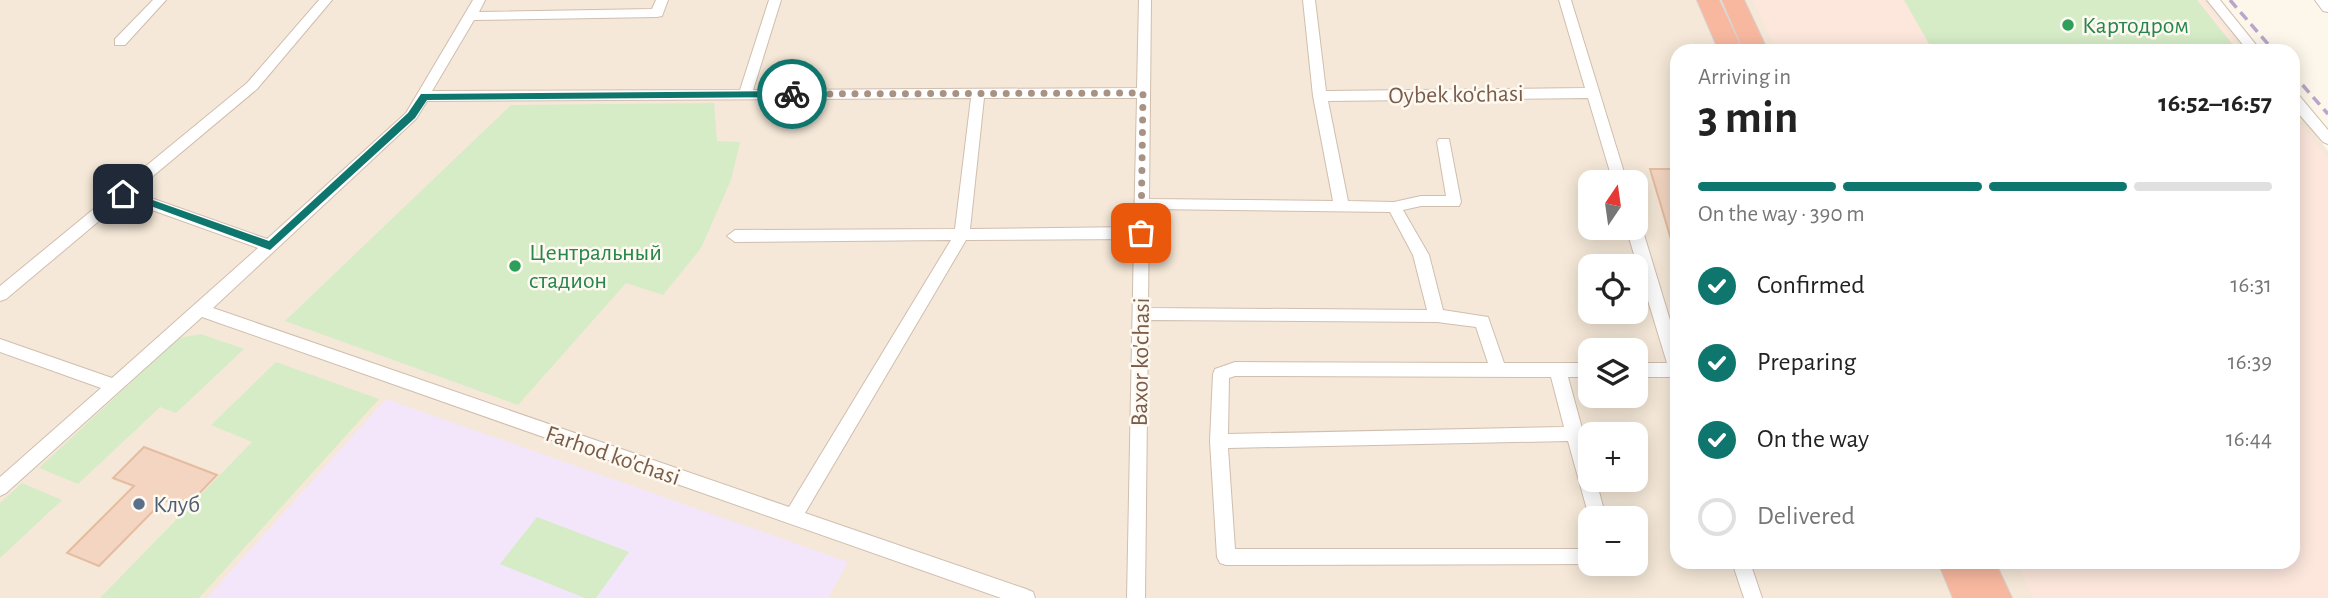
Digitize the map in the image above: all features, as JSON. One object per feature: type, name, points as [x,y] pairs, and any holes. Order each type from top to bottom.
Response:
[{"type":"highway","points":[[1728,44],[1712,8],[1737,8],[1753,44]]},
{"type":"highway","points":[[1957,569],[1969,598]]},
{"type":"highway","points":[[1982,569],[1995,598]]},
{"type":"street","points":[[120,41],[160,0]]},
{"type":"street","points":[[0,295],[252,86],[326,0]]},
{"type":"street","points":[[0,488],[200,310],[411,116],[479,0]]},
{"type":"street","points":[[470,16],[657,13],[662,0]]},
{"type":"street","points":[[745,95],[775,0]]},
{"type":"street","name":"Baxor ko'chasi","points":[[1136,598],[1145,0]]},
{"type":"street","points":[[1309,0],[1320,96],[1341,204]]},
{"type":"street","points":[[1565,0],[1616,170]]},
{"type":"street","points":[[2213,0],[2249,44]]},
{"type":"street","points":[[2321,0],[2328,8]]},
{"type":"street","points":[[792,518],[962,234],[978,93]]},
{"type":"street","points":[[425,96],[1143,93]]},
{"type":"street","name":"Oybek ko'chasi","points":[[1320,96],[1592,93]]},
{"type":"street","points":[[2300,106],[2328,139]]},
{"type":"street","points":[[1142,204],[1341,204],[1394,207],[1421,201],[1454,202],[1444,142]]},
{"type":"street","points":[[123,194],[270,246]]},
{"type":"street","points":[[1394,207],[1421,255],[1437,316]]},
{"type":"street","points":[[735,236],[1141,233]]},
{"type":"street","points":[[1638,240],[1670,348]]},
{"type":"street","name":"Farhod ko'chasi","points":[[200,310],[1026,598]]},
{"type":"street","points":[[1140,314],[1437,316],[1482,321],[1498,370]]},
{"type":"street","points":[[0,345],[114,386]]},
{"type":"street","points":[[1648,369],[1670,368]]},
{"type":"street","points":[[1578,370],[1235,369],[1221,374],[1219,441],[1226,557],[1578,557]]},
{"type":"street","points":[[1558,370],[1594,506]]},
{"type":"street","points":[[1219,441],[1575,434]]},
{"type":"street","points":[[1743,569],[1752,598]]},
{"type":"shaded area","points":[[0,0],[2210,0],[2244,44],[1670,44],[1670,569],[2300,569],[2300,115],[2328,151],[2328,598],[0,598]]},
{"type":"shaded area","name":"Картодром","points":[[1753,0],[2202,0],[2237,44],[1774,44]]},
{"type":"shaded area","points":[[2300,123],[2328,159],[2328,598],[2033,598],[2019,569],[2300,569]]},
{"type":"shaded area","points":[[386,399],[848,562],[828,598],[207,598]]},
{"type":"green space","name":"Картодром","points":[[1904,0],[2197,0],[2232,44],[1929,44]]},
{"type":"green space","name":"Центральный стадион","points":[[714,103],[717,141],[740,142],[731,180],[701,248],[663,295],[626,283],[518,405],[285,321],[511,105]]},
{"type":"green space","points":[[201,334],[244,349],[176,413],[160,407],[78,484],[39,468],[179,338]]},
{"type":"green space","points":[[276,362],[379,399],[199,598],[100,598],[252,442],[211,425]]},
{"type":"green space","points":[[22,483],[62,500],[0,558],[0,503]]},
{"type":"green space","points":[[537,517],[629,552],[596,598],[585,598],[500,564]]},
{"type":"building","points":[[1650,169],[1670,169],[1670,236]]},
{"type":"building","name":"Клуб","points":[[144,447],[217,475],[185,508],[164,500],[99,566],[67,553],[134,486],[113,478]]},
{"type":"railway","points":[[2230,0],[2268,44]]},
{"type":"railway","points":[[2300,82],[2328,114]]},
{"type":"way so far","points":[[792,94],[1143,93],[1141,233]]},
{"type":"place","name":"Картодром","points":[[2068,25]]},
{"type":"place","name":"Центральный стадион","points":[[515,266]]},
{"type":"place","name":"Клуб","points":[[139,504]]},
{"type":"route","points":[[123,194],[270,246],[411,116],[425,96],[792,94]]}]
